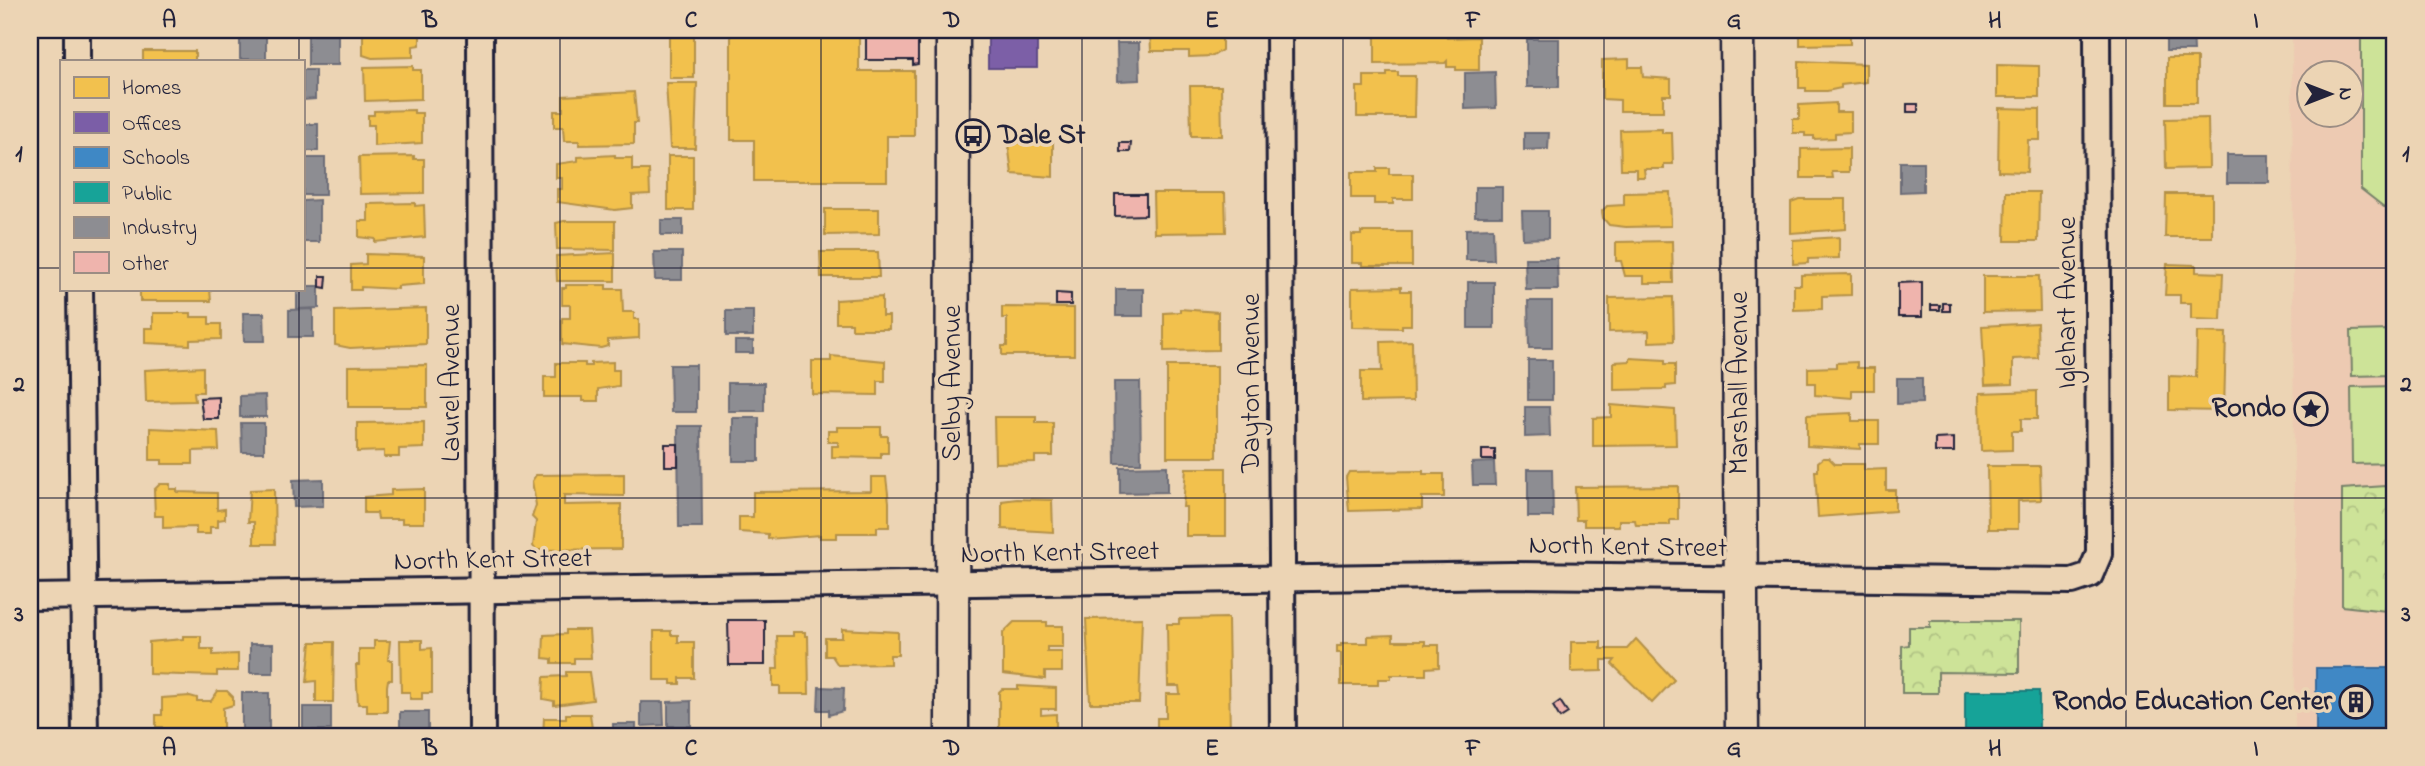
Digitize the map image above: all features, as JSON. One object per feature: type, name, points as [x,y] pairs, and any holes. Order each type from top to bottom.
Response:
[{"type":"street","points":[[77,30],[77,60]]},
{"type":"street","name":"Laurel Avenue","points":[[480,30],[482,736]]},
{"type":"street","name":"Selby Avenue","points":[[952,736],[953,30]]},
{"type":"street","name":"Dayton Avenue","points":[[1279,30],[1283,736]]},
{"type":"street","name":"Marshall Avenue","points":[[1737,30],[1742,736]]},
{"type":"street","name":"Iglehart Avenue","points":[[2090,575],[2099,554],[2097,30]]},
{"type":"street","points":[[80,290],[85,736]]},
{"type":"street","name":"North Kent Street","points":[[30,597],[482,593],[1512,575],[2071,582],[2090,575]]},
{"type":"shaded area","points":[[2292,30],[2395,30],[2395,736],[2295,736]]},
{"type":"green space","points":[[2361,30],[2395,30],[2395,207],[2384,207],[2361,189],[2361,130],[2366,130],[2366,60],[2361,60]]},
{"type":"green space","points":[[2387,282],[2395,282],[2395,324],[2387,324]]},
{"type":"green space","points":[[2393,330],[2394,375],[2352,376],[2351,331]]},
{"type":"green space","points":[[2395,386],[2395,463],[2352,464],[2351,387]]},
{"type":"green space","points":[[2386,486],[2395,493],[2395,612],[2342,606],[2342,489]]},
{"type":"green space","points":[[1930,621],[2019,621],[2019,673],[1938,672],[1938,693],[1902,693],[1902,646],[1909,645],[1909,627],[1930,627]]},
{"type":"building: Homes","points":[[195,30],[195,31],[143,32]]},
{"type":"building: Homes","points":[[363,30],[420,30],[420,45],[413,46],[413,57],[372,58],[363,55]]},
{"type":"building: Homes","points":[[731,30],[859,30],[859,71],[914,71],[914,136],[887,136],[887,181],[754,181],[754,140],[731,140]]},
{"type":"building: Homes","points":[[1150,30],[1222,30],[1222,50],[1213,56],[1189,57],[1189,51],[1151,51]]},
{"type":"building: Homes","points":[[1375,30],[1446,30],[1447,38],[1479,37],[1479,70],[1456,70],[1456,67],[1447,67],[1447,61],[1375,64]]},
{"type":"building: Homes","points":[[1800,30],[1850,30],[1850,44],[1800,45]]},
{"type":"building: Homes","points":[[669,37],[694,37],[694,78],[669,78]]},
{"type":"building: Homes","points":[[143,51],[195,51],[195,60],[143,60]]},
{"type":"building: Homes","points":[[2167,58],[2197,58],[2197,103],[2167,103]]},
{"type":"building: Homes","points":[[1629,59],[1629,67],[1642,67],[1643,77],[1671,79],[1671,95],[1663,95],[1663,111],[1620,111],[1620,100],[1602,99],[1602,60]]},
{"type":"building: Homes","points":[[1799,61],[1866,64],[1866,82],[1841,85],[1841,88],[1827,91],[1806,91],[1806,88],[1799,88]]},
{"type":"building: Homes","points":[[1997,65],[2039,66],[2039,97],[1997,97]]},
{"type":"building: Homes","points":[[413,66],[413,70],[421,70],[421,99],[365,101],[364,67]]},
{"type":"building: Homes","points":[[1387,72],[1398,72],[1398,76],[1415,76],[1414,117],[1357,117],[1357,87],[1364,87],[1364,76],[1387,76]]},
{"type":"building: Homes","points":[[666,83],[697,83],[695,148],[670,148]]},
{"type":"building: Homes","points":[[1190,86],[1221,86],[1222,136],[1191,136]]},
{"type":"building: Homes","points":[[634,92],[637,123],[634,123],[634,144],[579,145],[579,141],[564,141],[563,127],[554,127],[554,111],[563,111],[563,96]]},
{"type":"building: Homes","points":[[1836,103],[1836,112],[1851,112],[1851,132],[1835,133],[1835,138],[1814,139],[1814,136],[1805,136],[1805,133],[1793,133],[1793,119],[1799,119],[1799,105]]},
{"type":"building: Homes","points":[[1999,108],[2040,109],[2040,140],[2028,140],[2027,172],[1998,171]]},
{"type":"building: Homes","points":[[414,110],[414,113],[422,113],[422,143],[374,146],[374,125],[368,125],[368,115],[374,115],[374,111]]},
{"type":"building: Homes","points":[[2208,118],[2209,168],[2166,169],[2165,119]]},
{"type":"building: Homes","points":[[1662,129],[1662,133],[1672,133],[1673,164],[1664,164],[1664,169],[1644,169],[1645,177],[1636,177],[1636,169],[1621,169],[1620,130]]},
{"type":"building: Homes","points":[[1053,142],[1053,177],[1012,174],[1008,143]]},
{"type":"building: Homes","points":[[1849,148],[1849,172],[1832,172],[1833,178],[1801,178],[1801,149]]},
{"type":"building: Homes","points":[[615,155],[615,158],[632,158],[632,170],[649,170],[650,194],[632,195],[632,208],[615,210],[557,202],[557,189],[562,189],[562,178],[556,178],[556,164],[578,161],[578,157]]},
{"type":"building: Homes","points":[[414,156],[414,159],[424,159],[424,193],[360,194],[359,157]]},
{"type":"building: Homes","points":[[668,156],[693,156],[693,210],[668,210]]},
{"type":"building: Homes","points":[[1377,168],[1389,168],[1389,174],[1413,174],[1413,199],[1393,199],[1393,204],[1374,204],[1374,198],[1351,198],[1351,172],[1377,172]]},
{"type":"building: Homes","points":[[1670,192],[1671,226],[1609,225],[1603,218],[1602,211],[1607,206],[1624,205],[1624,193]]},
{"type":"building: Homes","points":[[2006,192],[2039,192],[2038,241],[2005,241]]},
{"type":"building: Homes","points":[[1153,193],[1225,193],[1226,232],[1154,233]]},
{"type":"building: Homes","points":[[2166,194],[2212,194],[2212,237],[2165,237]]},
{"type":"building: Homes","points":[[1799,199],[1846,199],[1846,229],[1791,233],[1791,202]]},
{"type":"building: Homes","points":[[415,203],[415,206],[424,205],[425,237],[375,242],[375,239],[359,237],[359,221],[368,221],[368,204]]},
{"type":"building: Homes","points":[[825,209],[879,209],[879,234],[825,235]]},
{"type":"building: Homes","points":[[615,221],[615,250],[557,249],[556,223]]},
{"type":"building: Homes","points":[[1361,232],[1412,232],[1412,266],[1362,266],[1362,263],[1352,263],[1352,235],[1361,235]]},
{"type":"building: Homes","points":[[1839,237],[1839,258],[1808,259],[1808,263],[1793,264],[1793,240]]},
{"type":"building: Homes","points":[[1672,241],[1673,283],[1644,283],[1644,276],[1625,276],[1621,261],[1616,261],[1616,242]]},
{"type":"building: Homes","points":[[820,252],[878,252],[879,277],[821,277]]},
{"type":"building: Homes","points":[[615,253],[615,281],[557,281],[556,256]]},
{"type":"building: Homes","points":[[366,254],[424,256],[424,284],[398,286],[398,289],[361,287],[361,290],[351,290],[351,265],[366,264]]},
{"type":"building: Homes","points":[[2167,264],[2196,265],[2196,272],[2223,273],[2221,320],[2191,319],[2191,303],[2180,303],[2180,295],[2165,295]]},
{"type":"building: Homes","points":[[1851,274],[1851,295],[1822,296],[1822,309],[1794,310],[1794,285],[1801,285],[1801,275]]},
{"type":"building: Homes","points":[[1983,276],[2039,276],[2040,311],[1983,312]]},
{"type":"building: Homes","points":[[566,285],[606,285],[606,289],[622,289],[623,312],[634,312],[634,319],[639,319],[639,338],[608,340],[608,346],[601,348],[562,344],[562,318],[570,318],[570,305],[562,305],[562,288],[566,288]]},
{"type":"building: Homes","points":[[1401,287],[1401,291],[1411,291],[1411,325],[1402,325],[1402,328],[1352,327],[1352,288]]},
{"type":"building: Homes","points":[[140,290],[210,290],[211,301],[140,301]]},
{"type":"building: Homes","points":[[882,297],[882,316],[889,316],[889,329],[852,329],[852,323],[836,323],[836,300]]},
{"type":"building: Homes","points":[[1673,297],[1674,341],[1649,342],[1649,331],[1609,332],[1609,298]]},
{"type":"building: Homes","points":[[1002,307],[1074,308],[1074,355],[1002,355],[1002,346],[1007,346],[1007,318],[1002,318]]},
{"type":"building: Homes","points":[[426,308],[426,344],[350,348],[335,345],[335,311]]},
{"type":"building: Homes","points":[[1180,309],[1218,312],[1218,350],[1164,351],[1164,313],[1180,312]]},
{"type":"building: Homes","points":[[153,313],[191,313],[191,317],[209,317],[209,324],[221,324],[221,339],[190,340],[190,345],[145,343],[145,328],[153,328]]},
{"type":"building: Homes","points":[[2037,323],[2038,358],[2013,359],[2013,384],[1985,385],[1982,326]]},
{"type":"building: Homes","points":[[2197,332],[2226,333],[2224,411],[2169,410],[2169,376],[2196,377]]},
{"type":"building: Homes","points":[[1412,341],[1413,401],[1361,402],[1361,371],[1382,371],[1381,342]]},
{"type":"building: Homes","points":[[831,356],[885,361],[885,381],[878,381],[878,395],[812,394],[812,361],[831,361]]},
{"type":"building: Homes","points":[[1630,358],[1665,360],[1665,364],[1675,364],[1675,385],[1666,386],[1666,389],[1614,390],[1614,362],[1630,361]]},
{"type":"building: Homes","points":[[613,362],[613,370],[619,370],[619,386],[598,389],[598,401],[583,401],[583,397],[544,397],[544,377],[556,377],[556,363],[585,363],[585,366],[591,366],[591,363]]},
{"type":"building: Homes","points":[[1857,362],[1857,368],[1874,368],[1874,390],[1852,390],[1852,398],[1815,395],[1815,383],[1808,383],[1808,368],[1836,367],[1836,363]]},
{"type":"building: Homes","points":[[427,365],[427,407],[348,407],[348,366]]},
{"type":"building: Homes","points":[[1167,366],[1217,366],[1217,457],[1167,457]]},
{"type":"building: Homes","points":[[203,367],[203,392],[194,392],[195,401],[146,402],[145,370]]},
{"type":"building: Homes","points":[[2037,391],[2037,419],[2021,419],[2021,431],[2012,431],[2012,450],[1981,451],[1980,393]]},
{"type":"building: Homes","points":[[1611,405],[1675,410],[1676,445],[1593,446],[1593,418],[1611,417]]},
{"type":"building: Homes","points":[[1852,413],[1852,421],[1879,421],[1879,444],[1860,444],[1860,449],[1807,446],[1807,415]]},
{"type":"building: Homes","points":[[994,417],[1036,417],[1036,423],[1053,423],[1053,456],[1035,456],[1035,462],[995,463]]},
{"type":"building: Homes","points":[[424,422],[424,448],[399,449],[399,457],[384,457],[384,451],[357,452],[357,423]]},
{"type":"building: Homes","points":[[837,427],[881,427],[881,436],[888,436],[888,453],[881,453],[881,458],[832,457],[832,446],[838,446],[838,442],[828,442],[828,431],[837,431]]},
{"type":"building: Homes","points":[[150,428],[218,431],[219,450],[193,451],[193,464],[162,464],[162,460],[150,460]]},
{"type":"building: Homes","points":[[1829,458],[1835,464],[1864,464],[1864,470],[1886,469],[1886,490],[1895,490],[1895,511],[1818,517],[1815,471],[1818,471],[1818,462]]},
{"type":"building: Homes","points":[[1987,466],[2040,466],[2041,500],[2018,501],[2018,529],[1988,529]]},
{"type":"building: Homes","points":[[1186,468],[1226,468],[1226,536],[1186,536],[1186,507],[1183,507]]},
{"type":"building: Homes","points":[[1423,471],[1423,474],[1444,474],[1444,497],[1422,497],[1422,509],[1349,511],[1346,477],[1349,472]]},
{"type":"building: Homes","points":[[624,474],[624,496],[564,495],[564,505],[621,504],[621,549],[536,550],[533,546],[536,521],[532,517],[536,505],[532,481],[536,475]]},
{"type":"building: Homes","points":[[871,477],[886,477],[889,502],[889,527],[877,527],[877,533],[837,533],[837,538],[820,538],[820,535],[768,539],[768,534],[739,532],[739,517],[753,517],[753,492],[871,491]]},
{"type":"building: Homes","points":[[160,484],[170,484],[170,489],[177,489],[177,492],[217,493],[217,510],[225,509],[225,519],[218,520],[218,527],[210,527],[210,534],[196,534],[196,527],[163,528],[163,516],[155,516],[154,490]]},
{"type":"building: Homes","points":[[1678,486],[1678,520],[1670,520],[1670,525],[1636,525],[1635,520],[1619,520],[1619,526],[1584,526],[1584,520],[1576,520],[1575,487]]},
{"type":"building: Homes","points":[[274,489],[275,544],[254,544],[254,522],[248,522],[250,490]]},
{"type":"building: Homes","points":[[424,489],[424,523],[378,519],[377,513],[364,513],[364,497],[391,495],[391,490]]},
{"type":"building: Homes","points":[[1052,500],[1053,532],[1002,529],[1002,501]]},
{"type":"building: Homes","points":[[1142,618],[1139,703],[1090,703],[1086,619]]},
{"type":"building: Homes","points":[[1228,618],[1230,736],[1157,734],[1157,718],[1166,718],[1166,694],[1180,694],[1179,686],[1168,686],[1167,624],[1179,624],[1179,619]]},
{"type":"building: Homes","points":[[1014,622],[1047,622],[1047,626],[1063,626],[1063,647],[1047,647],[1047,652],[1062,652],[1062,672],[1045,672],[1045,679],[1003,674],[1003,633]]},
{"type":"building: Homes","points":[[842,629],[898,632],[898,655],[890,655],[890,664],[838,665],[832,656],[825,656],[825,638],[842,638]]},
{"type":"building: Homes","points":[[566,630],[589,630],[591,658],[574,658],[574,663],[552,663],[552,659],[543,658],[544,635],[566,634]]},
{"type":"building: Homes","points":[[654,631],[671,631],[671,635],[678,635],[678,642],[694,642],[694,678],[680,678],[680,684],[671,684],[671,680],[654,680]]},
{"type":"building: Homes","points":[[793,632],[805,632],[805,636],[808,636],[809,694],[780,694],[780,686],[773,686],[773,669],[778,669],[777,636],[793,636]]},
{"type":"building: Homes","points":[[1393,635],[1393,641],[1425,641],[1425,645],[1439,645],[1439,667],[1426,668],[1426,675],[1391,675],[1391,679],[1378,679],[1378,685],[1341,685],[1341,653],[1337,653],[1337,646],[1341,646],[1341,643],[1368,643],[1368,636]]},
{"type":"building: Homes","points":[[183,636],[201,636],[201,649],[213,649],[213,655],[238,654],[238,671],[217,671],[217,676],[149,674],[149,642],[183,639]]},
{"type":"building: Homes","points":[[1636,639],[1674,680],[1652,703],[1612,664],[1615,660],[1602,660],[1602,671],[1571,672],[1571,642],[1601,642],[1601,649],[1627,649]]},
{"type":"building: Homes","points":[[400,640],[422,640],[422,649],[432,648],[432,693],[422,693],[422,699],[410,699],[410,692],[401,692]]},
{"type":"building: Homes","points":[[374,641],[390,641],[388,660],[392,660],[392,680],[388,680],[387,686],[387,712],[367,712],[367,704],[358,704],[356,665],[359,665],[359,649],[374,649]]},
{"type":"building: Homes","points":[[311,642],[334,642],[333,702],[316,702],[316,681],[307,682]]},
{"type":"building: Homes","points":[[566,672],[589,672],[593,700],[554,705],[554,701],[543,699],[544,677],[566,676]]},
{"type":"building: Homes","points":[[1018,686],[1056,688],[1056,709],[1041,709],[1041,715],[1056,714],[1056,736],[999,736],[999,692],[1002,689],[1018,689]]},
{"type":"building: Homes","points":[[218,691],[227,691],[233,697],[233,705],[223,708],[223,732],[217,732],[217,736],[162,736],[162,727],[156,727],[156,715],[162,715],[162,698],[190,696],[197,698],[197,701],[211,701]]},
{"type":"building: Homes","points":[[566,714],[590,714],[593,736],[543,736],[544,718],[566,718]]},
{"type":"building: Offices","points":[[988,30],[1037,30],[1037,68],[988,68]]},
{"type":"building: Schools","name":"Rondo Education Center","points":[[2316,668],[2395,668],[2395,736],[2316,736]]},
{"type":"building: Public","points":[[1965,691],[2039,691],[2039,736],[1965,736]]},
{"type":"building: Public","points":[[2106,729],[2232,729],[2232,736],[2106,736]]},
{"type":"building: Industry","points":[[2166,30],[2193,30],[2194,51],[2166,51]]},
{"type":"building: Industry","points":[[240,35],[266,35],[266,59],[240,59]]},
{"type":"building: Industry","points":[[308,35],[338,35],[338,65],[308,65]]},
{"type":"building: Industry","points":[[1527,39],[1559,39],[1559,87],[1527,87]]},
{"type":"building: Industry","points":[[1117,43],[1139,43],[1140,80],[1118,81]]},
{"type":"building: Industry","points":[[304,70],[315,70],[315,99],[304,100]]},
{"type":"building: Industry","points":[[1495,72],[1496,108],[1465,109],[1465,73]]},
{"type":"building: Industry","points":[[304,124],[318,124],[318,151],[304,151]]},
{"type":"building: Industry","points":[[1524,133],[1549,133],[1548,149],[1524,150]]},
{"type":"building: Industry","points":[[2227,155],[2269,155],[2269,183],[2227,183]]},
{"type":"building: Industry","points":[[304,158],[325,158],[325,195],[304,195]]},
{"type":"building: Industry","points":[[1900,162],[1923,162],[1923,191],[1900,192]]},
{"type":"building: Industry","points":[[1475,187],[1502,187],[1502,216],[1475,216]]},
{"type":"building: Industry","points":[[319,200],[319,242],[304,242],[304,201]]},
{"type":"building: Industry","points":[[1522,211],[1548,211],[1548,238],[1523,239]]},
{"type":"building: Industry","points":[[661,220],[683,220],[683,235],[661,235]]},
{"type":"building: Industry","points":[[1493,228],[1494,260],[1466,260],[1466,229]]},
{"type":"building: Industry","points":[[654,252],[682,252],[682,280],[655,280]]},
{"type":"building: Industry","points":[[1525,258],[1557,258],[1558,290],[1526,290]]},
{"type":"building: Industry","points":[[1468,282],[1494,282],[1494,328],[1468,328]]},
{"type":"building: Industry","points":[[304,286],[319,286],[319,308],[297,309],[297,290],[304,290]]},
{"type":"building: Industry","points":[[1116,289],[1143,289],[1143,316],[1116,316]]},
{"type":"building: Industry","points":[[1528,301],[1552,301],[1552,348],[1529,348]]},
{"type":"building: Industry","points":[[313,309],[313,337],[289,337],[289,310]]},
{"type":"building: Industry","points":[[726,311],[753,311],[753,336],[726,336]]},
{"type":"building: Industry","points":[[243,313],[264,313],[265,341],[244,341]]},
{"type":"building: Industry","points":[[735,341],[753,341],[753,353],[735,353]]},
{"type":"building: Industry","points":[[1528,360],[1552,360],[1552,400],[1528,400]]},
{"type":"building: Industry","points":[[670,365],[696,365],[696,412],[671,412]]},
{"type":"building: Industry","points":[[1897,378],[1922,378],[1922,403],[1897,404]]},
{"type":"building: Industry","points":[[1114,382],[1140,382],[1141,463],[1115,463]]},
{"type":"building: Industry","points":[[728,383],[764,383],[764,411],[728,411]]},
{"type":"building: Industry","points":[[265,395],[266,417],[240,417],[240,396]]},
{"type":"building: Industry","points":[[1525,407],[1549,407],[1550,436],[1525,437]]},
{"type":"building: Industry","points":[[733,418],[759,418],[759,461],[733,461]]},
{"type":"building: Industry","points":[[241,423],[264,423],[264,452],[242,452]]},
{"type":"building: Industry","points":[[678,426],[701,426],[702,527],[679,527]]},
{"type":"building: Industry","points":[[1494,462],[1495,485],[1473,485],[1472,463]]},
{"type":"building: Industry","points":[[1167,466],[1167,492],[1120,493],[1120,467]]},
{"type":"building: Industry","points":[[1528,469],[1552,469],[1553,517],[1528,517]]},
{"type":"building: Industry","points":[[323,479],[323,506],[294,507],[293,480]]},
{"type":"building: Industry","points":[[250,644],[273,644],[273,673],[250,673]]},
{"type":"building: Industry","points":[[819,687],[844,688],[843,711],[829,715],[829,710],[818,710]]},
{"type":"building: Industry","points":[[242,693],[269,693],[269,736],[242,736]]},
{"type":"building: Industry","points":[[691,701],[691,726],[668,726],[668,702]]},
{"type":"building: Industry","points":[[641,702],[663,702],[664,725],[641,726]]},
{"type":"building: Industry","points":[[303,707],[331,707],[331,730],[303,730]]},
{"type":"building: Industry","points":[[400,712],[428,712],[428,736],[400,736]]},
{"type":"building: Industry","points":[[613,724],[636,724],[636,736],[613,736]]},
{"type":"building: Other","points":[[866,30],[918,30],[918,64],[913,65],[913,60],[866,60]]},
{"type":"building: Other","points":[[1907,104],[1918,104],[1918,112],[1907,112]]},
{"type":"building: Other","points":[[1120,143],[1131,143],[1130,152],[1120,152]]},
{"type":"building: Other","points":[[1115,194],[1146,194],[1146,215],[1115,216]]},
{"type":"building: Other","points":[[320,276],[327,276],[326,288],[320,287]]},
{"type":"building: Other","points":[[1922,282],[1922,317],[1898,317],[1898,283]]},
{"type":"building: Other","points":[[1056,293],[1071,294],[1071,305],[1056,305]]},
{"type":"building: Other","points":[[1943,303],[1950,303],[1950,311],[1943,311]]},
{"type":"building: Other","points":[[1931,305],[1940,305],[1940,310],[1931,310]]},
{"type":"building: Other","points":[[219,397],[219,419],[203,419],[200,398]]},
{"type":"building: Other","points":[[1954,438],[1954,452],[1935,452],[1935,439]]},
{"type":"building: Other","points":[[665,444],[678,444],[678,466],[665,466]]},
{"type":"building: Other","points":[[1482,450],[1495,450],[1495,460],[1482,460]]},
{"type":"building: Other","points":[[728,620],[765,620],[765,665],[729,665]]},
{"type":"building: Other","points":[[1560,701],[1568,713],[1560,718],[1553,706]]},
{"type":"place","name":"Dale St","points":[[973,136]]},
{"type":"place","name":"Rondo","points":[[2311,409]]},
{"type":"place","name":"Rondo Education Center","points":[[2356,702]]}]
